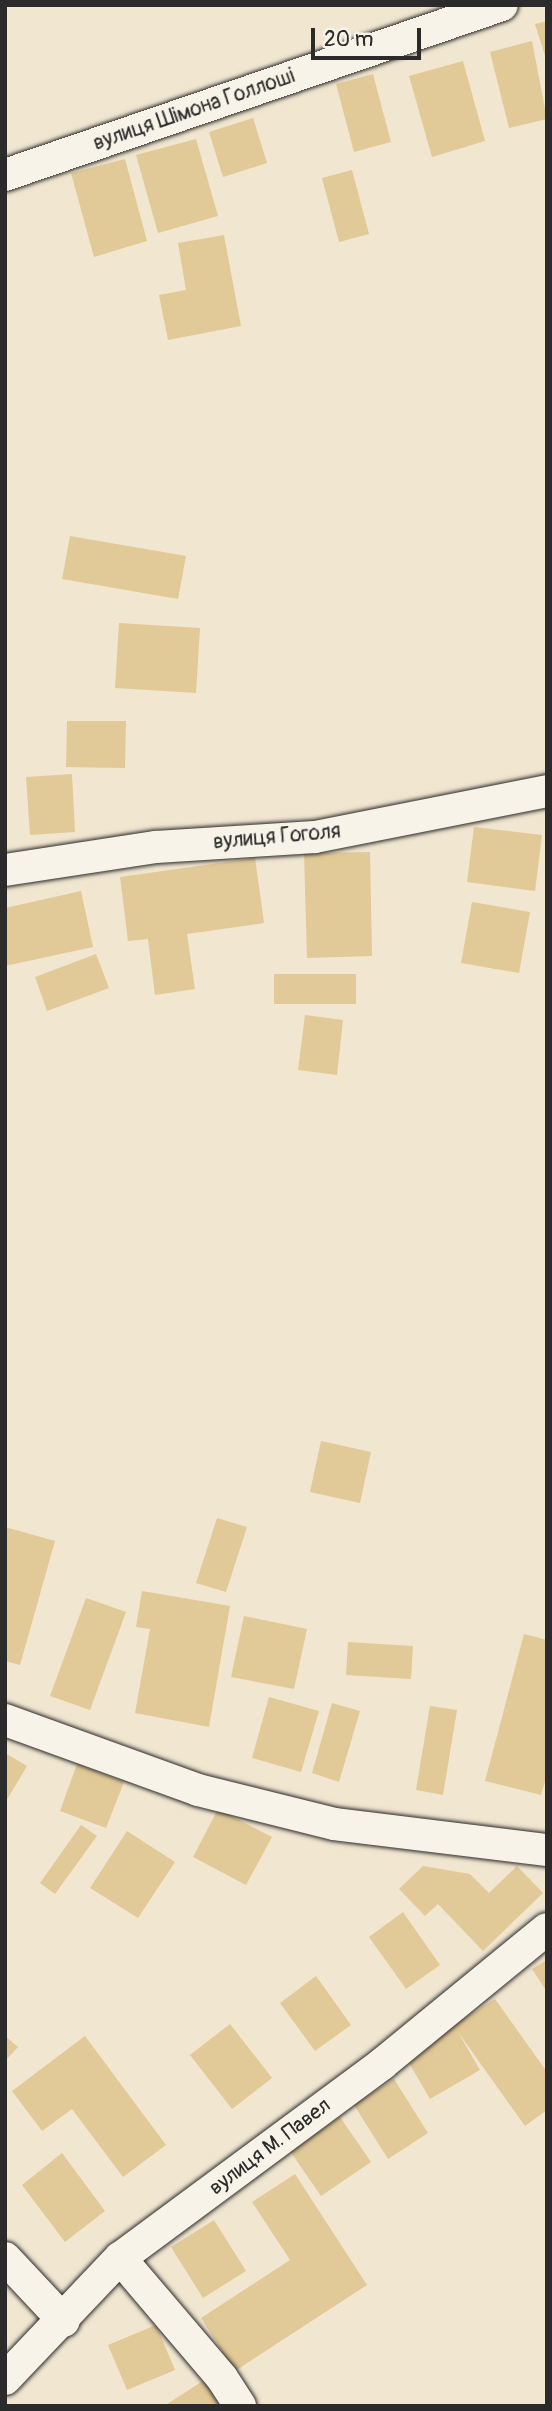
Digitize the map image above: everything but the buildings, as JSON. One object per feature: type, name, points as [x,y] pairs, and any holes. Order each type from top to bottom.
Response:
[{"type":"street","name":"вулиця Шімона Голлоші","points":[[5,175],[502,5]]},
{"type":"street","name":"вулиця Гоголя","points":[[5,870],[156,846],[315,837],[547,791]]},
{"type":"street","points":[[5,1720],[198,1790],[334,1824],[547,1850]]},
{"type":"street","name":"вулиця М. Павел","points":[[5,2379],[64,2320],[120,2258],[382,2064],[547,1928]]},
{"type":"street","points":[[5,2258],[64,2320]]},
{"type":"street","points":[[120,2258],[222,2378],[240,2406]]}]
